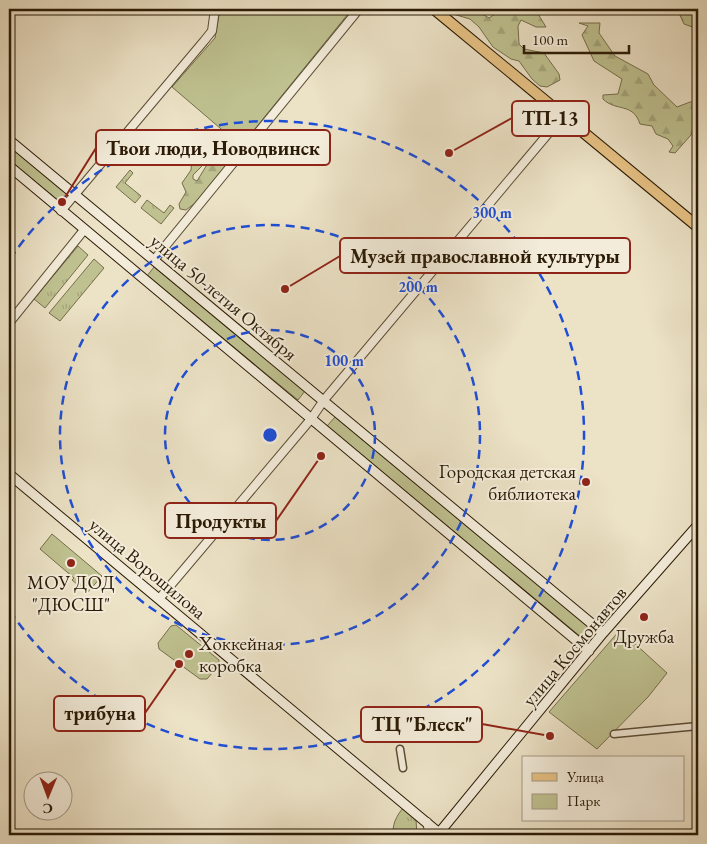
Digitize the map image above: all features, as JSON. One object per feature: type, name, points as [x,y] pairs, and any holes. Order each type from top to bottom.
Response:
[{"type":"main road","points":[[434,9],[698,227]]},
{"type":"main road","name":"улица 50-летия Октября","points":[[9,140],[603,633]]},
{"type":"main road","name":"улица 50-летия Октября","points":[[9,166],[589,652]]},
{"type":"main road","name":"улица Ворошилова","points":[[9,474],[427,822],[436,834]]},
{"type":"main road","name":"улица Космонавтов","points":[[436,834],[603,633],[698,525]]},
{"type":"street","points":[[61,211],[212,31],[215,9]]},
{"type":"street","points":[[154,260],[360,9]]},
{"type":"street","points":[[159,599],[312,419],[324,400],[563,116]]},
{"type":"street","points":[[9,322],[84,230]]},
{"type":"street","points":[[614,734],[698,726]]},
{"type":"street","points":[[400,749],[403,768]]},
{"type":"green space","points":[[220,9],[352,9],[241,146],[172,87],[215,38]]},
{"type":"green space","points":[[449,9],[474,9],[489,18],[498,9],[535,9],[546,27],[536,27],[521,20],[518,26],[519,44],[524,49],[544,53],[559,74],[560,80],[547,87],[540,86],[532,79],[519,61],[511,59],[493,47],[479,27],[470,19],[453,14]]},
{"type":"green space","points":[[674,9],[698,9],[698,29],[684,24],[679,13]]},
{"type":"green space","points":[[579,23],[600,23],[599,33],[615,56],[648,74],[654,85],[677,107],[690,102],[698,102],[698,127],[675,153],[669,152],[673,146],[668,139],[656,134],[652,126],[640,124],[637,117],[629,110],[608,103],[603,99],[603,95],[618,94],[622,79],[594,61],[582,35],[588,26]]},
{"type":"green space","points":[[9,145],[67,194],[60,202],[9,160]]},
{"type":"green space","points":[[221,151],[230,156],[231,161],[210,184],[203,197],[186,210],[180,209],[179,204],[186,192],[182,183],[191,170],[192,158],[202,152],[207,155],[202,166],[193,175],[193,179],[197,181],[211,158]]},
{"type":"green space","points":[[130,170],[133,173],[125,183],[141,196],[135,203],[116,187]]},
{"type":"green space","points":[[147,200],[164,213],[170,205],[174,208],[161,224],[141,208]]},
{"type":"green space","points":[[78,246],[88,255],[45,308],[34,299]]},
{"type":"green space","points":[[94,259],[104,268],[60,321],[49,313]]},
{"type":"green space","points":[[154,267],[305,391],[298,400],[147,276]]},
{"type":"green space","points":[[335,417],[589,627],[581,637],[327,426]]},
{"type":"green space","name":"МОУ ДОД \"ДЮСШ\"","points":[[52,534],[102,576],[87,593],[72,580],[74,578],[40,549]]},
{"type":"green space","name":"Хоккейная коробка","points":[[176,625],[219,660],[219,665],[207,679],[200,679],[159,649],[158,643],[171,626]]},
{"type":"green space","points":[[620,630],[667,673],[648,697],[597,749],[549,712]]},
{"type":"green space","points":[[403,808],[416,820],[417,835],[394,835],[395,821]]},
{"type":"place","name":"ТП-13","points":[[449,153]]},
{"type":"place","name":"Твои люди, Новодвинск","points":[[62,202]]},
{"type":"place","name":"Музей православной культуры","points":[[285,289]]},
{"type":"place","name":"Продукты","points":[[321,456]]},
{"type":"place","name":"Городская детская библиотека","points":[[586,482]]},
{"type":"place","name":"МОУ ДОД \"ДЮСШ\"","points":[[71,563]]},
{"type":"place","name":"Дружба","points":[[644,617]]},
{"type":"place","name":"Хоккейная коробка","points":[[189,654]]},
{"type":"place","name":"трибуна","points":[[179,664]]},
{"type":"place","name":"ТЦ \"Блеск\"","points":[[550,736]]}]
